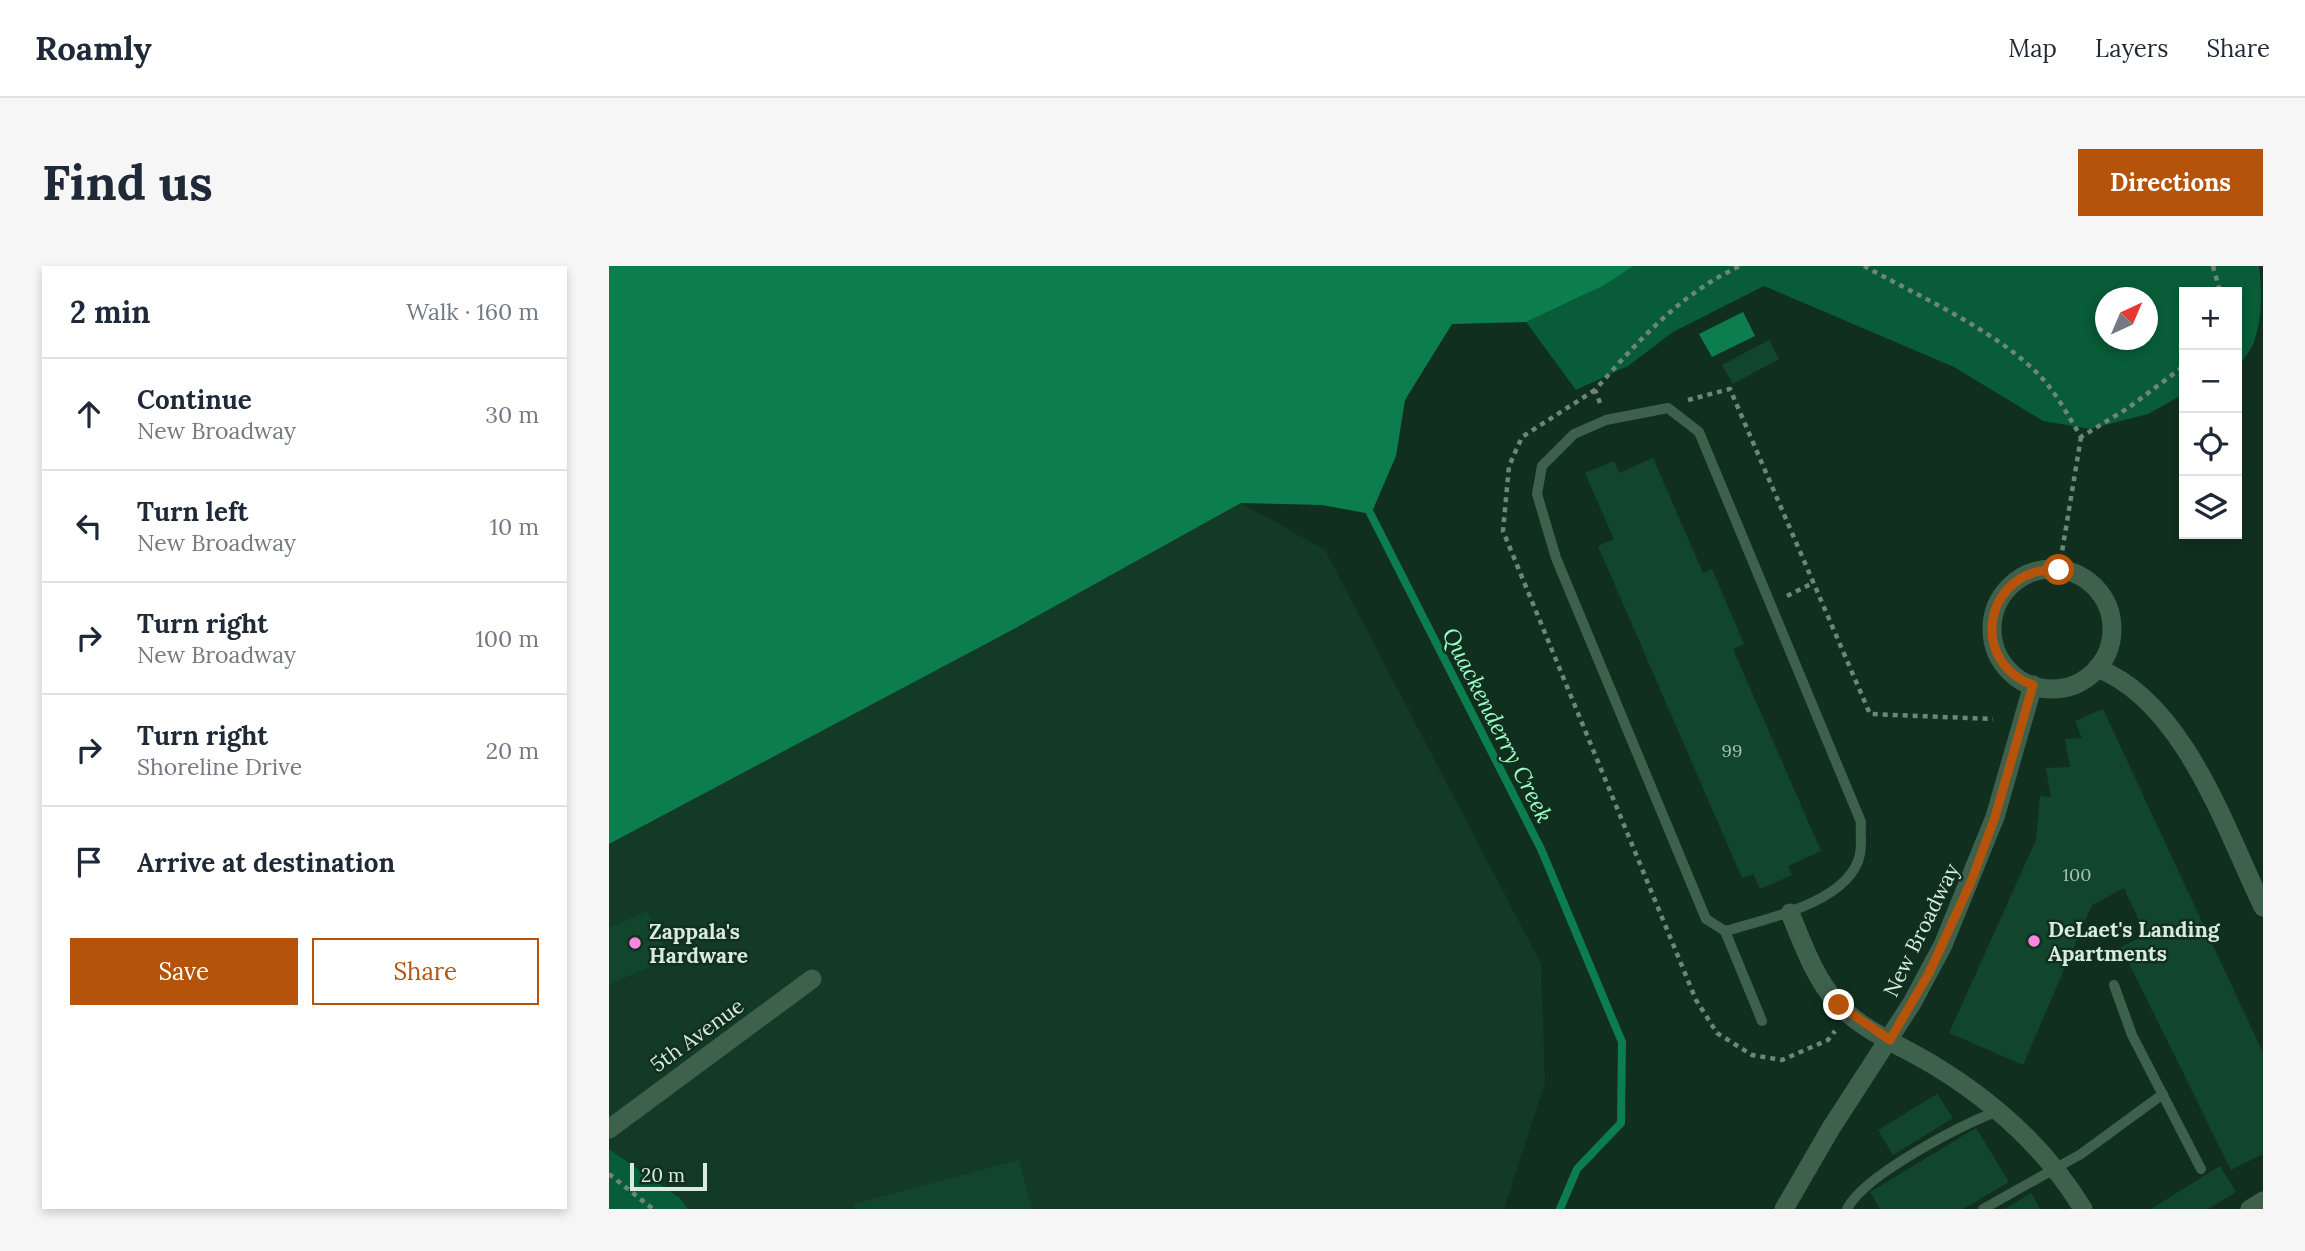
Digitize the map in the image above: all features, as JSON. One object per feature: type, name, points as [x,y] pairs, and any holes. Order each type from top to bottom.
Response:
[{"type":"street","points":[[2046,569],[2059,570],[2086,580],[2096,588],[2108,610],[2112,637],[2110,648],[2098,668],[2069,686],[2046,689],[2012,675],[1997,655],[1991,627],[2000,598],[2022,576],[2046,569]]},
{"type":"street","points":[[2098,668],[2120,678],[2140,692],[2177,736],[2197,769],[2263,907]]},
{"type":"street","name":"New Broadway","points":[[1784,1209],[1831,1128],[1890,1040],[1933,963],[1971,882],[1995,817],[2033,685]]},
{"type":"street","points":[[1790,913],[1811,963],[1827,991],[1849,1014],[1947,1073],[1998,1111],[2054,1168],[2083,1209]]},
{"type":"street","name":"5th Avenue","points":[[609,1129],[812,979]]},
{"type":"street","points":[[2251,1209],[2263,1201]]},
{"type":"lane","points":[[1725,931],[1790,913],[1842,885],[1860,856],[1861,822],[1699,432],[1668,408],[1606,420],[1574,434],[1542,466],[1537,494],[1556,558],[1706,919],[1725,931],[1762,1021]]},
{"type":"lane","points":[[2114,985],[2132,1035],[2201,1168]]},
{"type":"lane","points":[[1983,1209],[2081,1154],[2163,1094]]},
{"type":"lane","points":[[1847,1209],[1857,1193],[1873,1180],[1969,1123],[1998,1111]]},
{"type":"path","points":[[1606,420],[1595,390],[1661,319],[1718,276],[1740,266]]},
{"type":"path","points":[[1864,266],[1979,329],[2041,377],[2059,399],[2081,437],[2059,570]]},
{"type":"path","points":[[2213,266],[2219,287]]},
{"type":"path","points":[[2081,437],[2179,369]]},
{"type":"path","points":[[1668,408],[1730,389],[1870,714],[1993,719]]},
{"type":"path","points":[[1770,604],[1814,583]]},
{"type":"path","points":[[609,1174],[653,1209]]},
{"type":"shaded area","points":[[609,266],[1634,266],[1603,286],[1526,322],[1452,324],[1405,400],[1396,456],[1371,514],[1322,505],[1241,503],[1012,630],[609,844]]},
{"type":"shaded area","points":[[1634,266],[2259,266],[2261,292],[2256,334],[2242,361],[2242,287],[2179,287],[2179,397],[2148,414],[2090,429],[2043,421],[1954,367],[1764,286],[1673,332],[1628,366],[1576,390],[1526,322],[1603,286]]},
{"type":"shaded area","points":[[1743,312],[1755,336],[1712,357],[1699,334]]},
{"type":"shaded area","points":[[1241,503],[1325,550],[1541,964],[1545,1083],[1504,1209],[688,1209],[680,1198],[609,1149],[609,844],[1012,630]]},
{"type":"shaded area","points":[[609,1149],[680,1198],[688,1209],[609,1209]]},
{"type":"building","points":[[1769,340],[1779,359],[1733,384],[1722,365]]},
{"type":"building","points":[[1653,458],[1703,573],[1712,569],[1744,644],[1733,649],[1821,851],[1788,866],[1792,875],[1760,889],[1753,874],[1742,878],[1598,546],[1614,539],[1585,473],[1614,461],[1619,473]]},
{"type":"building","name":"DeLaet's Landing Apartments","points":[[2103,709],[2263,1053],[2263,1154],[2231,1170],[2121,947],[2146,935],[2124,888],[2092,905],[2023,1065],[1949,1033],[2036,840],[2040,796],[2051,797],[2046,768],[2070,767],[2065,739],[2082,738],[2075,721]]},
{"type":"building","name":"Zappala's Hardware","points":[[647,911],[669,958],[609,985],[609,928]]},
{"type":"building","points":[[1937,1094],[1953,1118],[1893,1155],[1878,1130]]},
{"type":"building","points":[[1976,1128],[2009,1182],[1963,1209],[1880,1209],[1870,1192]]},
{"type":"building","points":[[1019,1160],[1032,1209],[855,1209],[854,1204]]},
{"type":"building","points":[[2220,1166],[2236,1192],[2208,1209],[2151,1209]]},
{"type":"building","points":[[2031,1193],[2040,1209],[2005,1209]]},
{"type":"waterway","name":"Quackenderry Creek","points":[[1367,507],[1541,849],[1622,1042],[1621,1123],[1577,1169],[1560,1209]]},
{"type":"place","name":"DeLaet's Landing Apartments","points":[[2034,941]]},
{"type":"place","name":"Zappala's Hardware","points":[[635,943]]},
{"type":"route","points":[[1839,1005],[1890,1040],[1943,944],[1984,850],[2033,685],[2012,675],[1997,655],[1991,627],[1994,612],[2000,598],[2022,576],[2046,569],[2059,570]]}]
